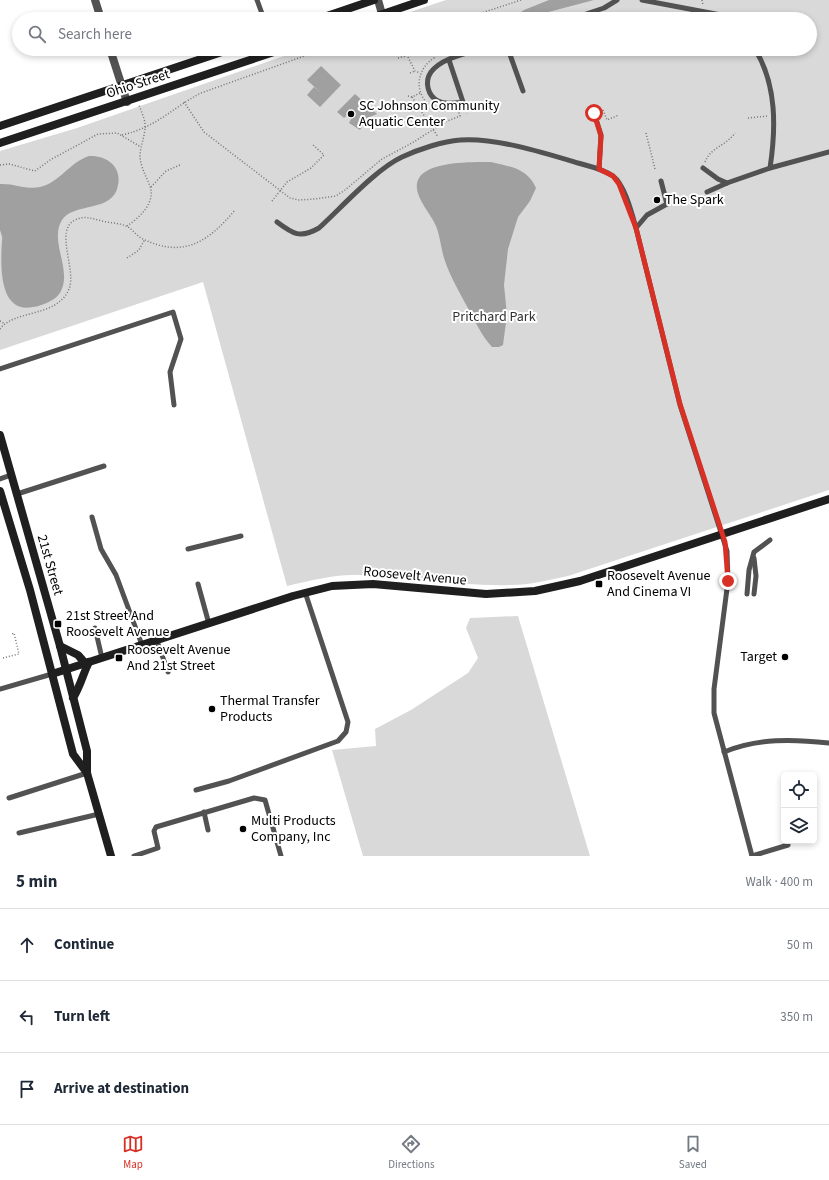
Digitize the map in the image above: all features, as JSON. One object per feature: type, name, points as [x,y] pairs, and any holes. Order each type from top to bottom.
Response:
[{"type":"street","points":[[94,0],[98,12]]},
{"type":"street","points":[[339,12],[374,0]]},
{"type":"street","points":[[378,0],[381,12]]},
{"type":"street","points":[[388,12],[424,0]]},
{"type":"street","points":[[112,56],[127,102]]},
{"type":"street","name":"Ohio Street","points":[[0,126],[210,56]]},
{"type":"street","name":"Ohio Street","points":[[0,143],[262,56]]},
{"type":"street","name":"21st Street","points":[[0,435],[60,646],[72,698],[87,751],[87,773],[111,856]]},
{"type":"street","name":"21st Street","points":[[0,491],[30,590],[73,754],[87,773]]},
{"type":"street","name":"Roosevelt Avenue","points":[[52,674],[305,592],[332,586],[374,584],[486,594],[535,591],[580,581],[829,499]]},
{"type":"street","points":[[60,646],[78,655],[87,663],[81,678],[79,689],[72,698]]},
{"type":"lane","points":[[257,0],[261,12]]},
{"type":"lane","points":[[592,12],[604,8],[617,0]]},
{"type":"lane","points":[[642,0],[705,12]]},
{"type":"lane","points":[[449,60],[463,102],[438,102],[429,90],[428,79],[431,72],[449,60],[461,56]]},
{"type":"lane","points":[[510,56],[522,91]]},
{"type":"lane","points":[[758,56],[766,74],[773,100],[773,148],[770,168]]},
{"type":"lane","points":[[594,113],[601,136],[599,169]]},
{"type":"lane","points":[[277,222],[292,233],[305,235],[311,233],[319,228],[384,168],[402,157],[441,144],[459,140],[473,140],[534,150],[599,169],[613,176],[619,184],[636,228],[680,404],[727,551],[728,581],[713,702],[716,724],[752,856],[788,845]]},
{"type":"lane","points":[[707,192],[727,183],[770,168],[829,152]]},
{"type":"lane","points":[[703,168],[718,179],[727,183]]},
{"type":"lane","points":[[636,228],[646,215],[668,204],[661,181]]},
{"type":"lane","points":[[0,369],[173,312],[181,339],[170,372],[174,405]]},
{"type":"lane","points":[[16,494],[104,466]]},
{"type":"lane","points":[[0,479],[11,475]]},
{"type":"lane","points":[[92,517],[101,549],[116,575],[142,645]]},
{"type":"lane","points":[[188,549],[241,536]]},
{"type":"lane","points":[[747,594],[749,570],[754,552],[770,540]]},
{"type":"lane","points":[[754,552],[756,576],[754,594]]},
{"type":"lane","points":[[198,584],[210,624]]},
{"type":"lane","points":[[196,790],[229,781],[319,749],[338,741],[346,732],[348,722],[305,592]]},
{"type":"lane","points":[[95,628],[102,658]]},
{"type":"lane","points":[[157,641],[168,672]]},
{"type":"lane","name":"Roosevelt Avenue","points":[[0,689],[52,674]]},
{"type":"lane","points":[[724,752],[747,744],[768,740],[829,743]]},
{"type":"lane","points":[[8,798],[87,773]]},
{"type":"lane","points":[[134,856],[158,848],[154,831],[156,827],[254,798],[265,800],[281,856]]},
{"type":"lane","points":[[204,812],[208,830]]},
{"type":"lane","points":[[18,833],[99,814]]},
{"type":"path","points":[[484,12],[521,0]]},
{"type":"path","points":[[122,135],[158,122],[184,102],[201,93],[304,56]]},
{"type":"path","points":[[398,58],[406,56],[415,71],[420,73]]},
{"type":"path","points":[[184,102],[204,132],[290,198],[299,200],[336,196],[382,159],[434,130],[445,122],[460,116],[458,110],[448,112],[440,111],[426,102],[420,93],[418,85],[420,73],[434,58],[433,56]]},
{"type":"path","points":[[410,73],[415,71]]},
{"type":"path","points":[[412,97],[420,93]]},
{"type":"path","points":[[408,96],[412,97],[420,107],[441,144]]},
{"type":"path","points":[[420,107],[426,102]]},
{"type":"path","points":[[127,226],[146,208],[149,202],[151,187],[141,164],[141,147],[144,128],[139,106]]},
{"type":"path","points":[[603,110],[607,120],[619,115]]},
{"type":"path","points":[[748,118],[773,115]]},
{"type":"path","points":[[0,165],[9,164],[35,170],[50,160],[98,134],[110,132],[122,135],[134,144],[141,147]]},
{"type":"path","points":[[646,133],[655,170]]},
{"type":"path","points":[[703,168],[707,155],[729,141],[735,133]]},
{"type":"path","points":[[272,201],[287,182],[311,168],[324,155],[312,144]]},
{"type":"path","points":[[151,187],[166,171],[180,164]]},
{"type":"path","points":[[0,328],[5,324],[46,309],[65,296],[69,289],[71,276],[66,236],[68,227],[71,223],[82,218],[91,218],[127,226],[134,234],[145,240],[178,247],[198,243],[216,231],[235,210]]},
{"type":"path","points":[[127,258],[142,247],[145,240]]},
{"type":"path","points":[[0,321],[5,324]]},
{"type":"path","points":[[3,658],[20,654],[14,633],[12,634]]},
{"type":"green space","name":"Pritchard Park","points":[[446,0],[829,0],[829,490],[568,576],[540,582],[518,585],[491,585],[393,576],[345,575],[312,580],[287,586],[203,282],[0,350],[0,151],[77,128],[284,56],[817,56],[817,12],[410,12]]},
{"type":"green space","points":[[518,616],[590,856],[363,856],[332,750],[376,746],[375,729],[411,710],[468,673],[478,658],[466,628],[470,618]]},
{"type":"shaded area","points":[[549,0],[594,0],[549,12],[521,12]]},
{"type":"shaded area","points":[[321,66],[341,85],[320,107],[307,95],[314,87],[322,94],[307,80]]},
{"type":"shaded area","points":[[355,94],[377,114],[367,118],[360,130],[349,123],[351,119],[349,118],[354,115],[351,112],[344,118],[337,112]]},
{"type":"shaded area","points":[[89,156],[101,157],[115,167],[119,178],[115,194],[109,200],[101,204],[67,214],[62,220],[58,237],[63,264],[64,282],[59,294],[45,304],[33,307],[22,307],[14,304],[8,297],[2,276],[0,184],[10,184],[30,188],[47,185],[76,163]]},
{"type":"shaded area","points":[[491,162],[518,169],[528,176],[536,188],[530,201],[518,217],[508,249],[504,285],[507,315],[503,345],[499,347],[492,347],[485,338],[455,285],[444,258],[436,226],[422,203],[417,190],[419,178],[424,172],[432,168],[442,165]]},
{"type":"place","name":"SC Johnson Community Aquatic Center","points":[[351,114]]},
{"type":"place","name":"The Spark","points":[[657,200]]},
{"type":"place","name":"Roosevelt Avenue And Cinema VI","points":[[599,584]]},
{"type":"place","name":"21st Street And Roosevelt Avenue","points":[[58,624]]},
{"type":"place","name":"Target","points":[[785,657]]},
{"type":"place","name":"Roosevelt Avenue And 21st Street","points":[[119,658]]},
{"type":"place","name":"Thermal Transfer Products","points":[[212,709]]},
{"type":"place","name":"Multi Products Company, Inc","points":[[243,829]]},
{"type":"route","points":[[594,113],[601,136],[599,169],[613,176],[619,184],[629,205],[680,404],[725,542],[728,563],[728,581]]}]
